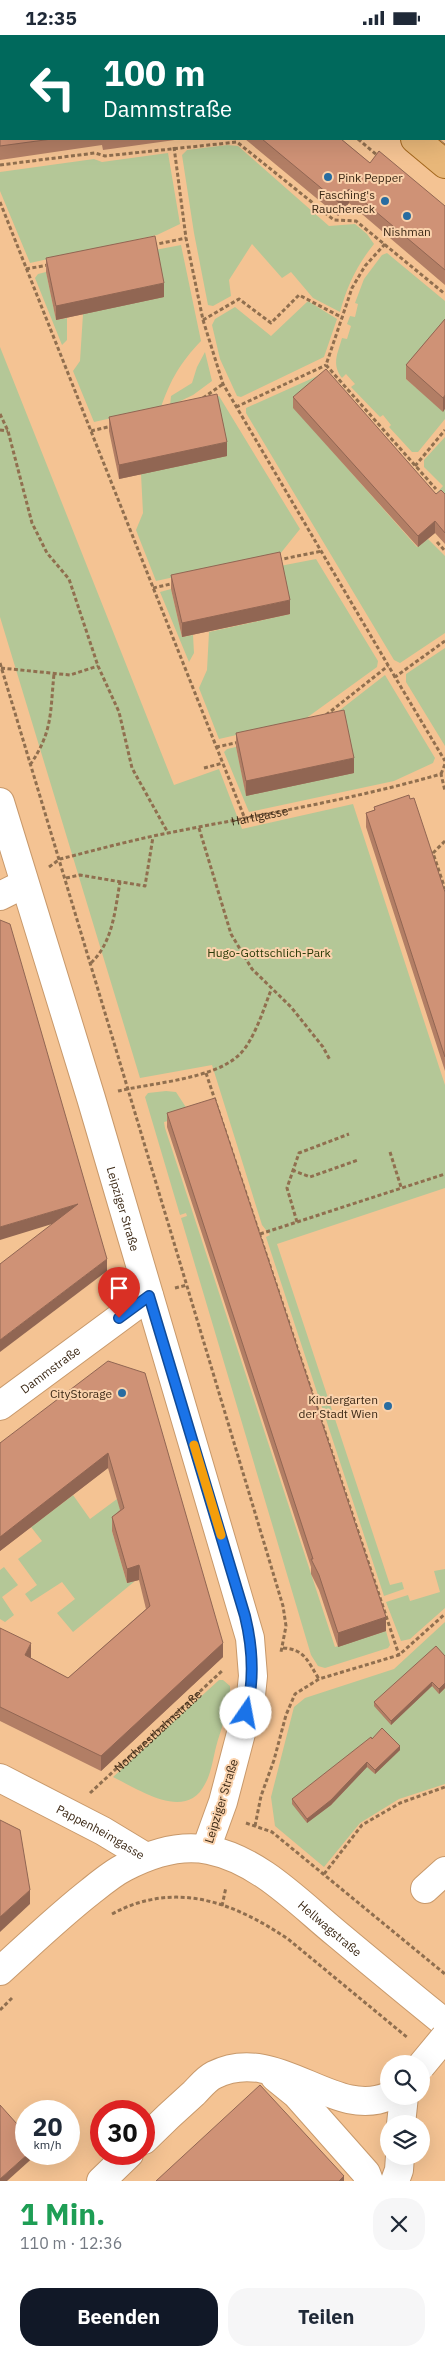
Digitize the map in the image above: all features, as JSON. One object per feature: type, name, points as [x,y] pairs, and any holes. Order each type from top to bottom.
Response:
[{"type":"main road","points":[[416,140],[445,164]]},
{"type":"street","name":"Leipziger Straße","points":[[0,802],[12,890],[91,1097],[245,1616],[252,1657],[251,1695],[223,1802],[206,1849]]},
{"type":"street","name":"Dammstraße","points":[[0,1406],[149,1296]]},
{"type":"street","name":"Pappenheimgasse","points":[[0,1778],[69,1812],[146,1857],[188,1848],[206,1849]]},
{"type":"street","name":"Hellwagstraße","points":[[206,1849],[233,1857],[248,1864],[283,1889],[445,2023]]},
{"type":"street","points":[[0,1971],[94,1888],[123,1867],[146,1857]]},
{"type":"street","points":[[425,1889],[445,1871]]},
{"type":"street","points":[[418,2055],[445,2037]]},
{"type":"street","points":[[155,2129],[211,2076],[227,2069],[243,2066],[296,2078],[341,2098],[358,2102],[380,2098]]},
{"type":"street","points":[[260,2069],[276,2078],[296,2094],[366,2173],[369,2181]]},
{"type":"street","points":[[100,2181],[117,2165]]},
{"type":"street","points":[[395,2181],[399,2165]]},
{"type":"path","points":[[359,140],[379,157]]},
{"type":"path","points":[[0,165],[95,153],[105,156],[174,147],[237,142],[334,220],[356,221],[445,294]]},
{"type":"path","points":[[174,147],[186,238],[203,320],[223,383],[445,762],[441,774],[445,791]]},
{"type":"path","points":[[0,202],[246,819]]},
{"type":"path","points":[[149,245],[186,238]]},
{"type":"path","points":[[236,407],[326,365],[352,288],[365,266],[385,244]]},
{"type":"path","points":[[26,269],[55,263]]},
{"type":"path","points":[[203,320],[239,299],[271,323],[300,295],[343,318]]},
{"type":"path","points":[[326,365],[436,489]]},
{"type":"path","points":[[198,402],[223,383]]},
{"type":"path","points":[[0,414],[8,431],[32,523],[47,553],[69,579],[98,666],[119,712],[132,768],[168,833]]},
{"type":"path","points":[[91,431],[118,424]]},
{"type":"path","points":[[0,430],[8,431]]},
{"type":"path","points":[[415,466],[445,430]]},
{"type":"path","points":[[437,542],[445,551]]},
{"type":"path","points":[[275,561],[322,551]]},
{"type":"path","points":[[153,588],[181,581]]},
{"type":"path","points":[[395,677],[445,641]]},
{"type":"path","points":[[0,663],[283,1606],[286,1626],[283,1648],[295,1649],[300,1653],[319,1679]]},
{"type":"path","points":[[2,668],[70,675],[98,666]]},
{"type":"path","points":[[319,720],[388,666]]},
{"type":"path","points":[[30,765],[43,745],[49,729],[54,674]]},
{"type":"path","points":[[216,747],[245,741]]},
{"type":"path","points":[[204,768],[223,763]]},
{"type":"path","name":"Hartlgasse","points":[[60,859],[168,833],[246,819],[400,786],[441,774]]},
{"type":"path","points":[[199,828],[231,934],[252,969],[291,1007],[323,1047],[330,1060]]},
{"type":"path","points":[[66,878],[80,875],[145,886],[153,837]]},
{"type":"path","points":[[445,841],[433,853],[445,889]]},
{"type":"path","points":[[91,963],[100,955],[108,941],[120,881]]},
{"type":"path","points":[[91,1097],[222,1068],[240,1054],[256,1028],[271,989]]},
{"type":"path","points":[[206,1073],[399,1655]]},
{"type":"path","points":[[297,1222],[286,1188],[299,1153],[349,1134]]},
{"type":"path","points":[[390,1152],[401,1187]]},
{"type":"path","points":[[292,1170],[310,1177],[358,1160]]},
{"type":"path","points":[[260,1234],[445,1174]]},
{"type":"path","points":[[445,1614],[399,1655],[319,1679],[300,1689],[292,1701],[260,1796],[255,1826],[272,1832],[445,1975]]},
{"type":"path","name":"Nordwestbahnstraße","points":[[69,1812],[217,1673],[233,1663],[252,1657]]},
{"type":"path","points":[[324,1874],[362,1825],[400,1803],[445,1787]]},
{"type":"path","points":[[108,1916],[130,1904],[158,1897],[172,1896],[205,1900],[238,1912],[268,1926],[288,1939],[418,2055]]},
{"type":"path","points":[[0,2010],[13,1997]]},
{"type":"green space","points":[[227,145],[238,146],[329,226],[355,224],[367,234],[374,244],[353,276],[340,312],[313,298],[291,272],[282,278],[252,244],[229,280],[231,296],[213,306],[208,305],[182,155],[187,150]]},
{"type":"green space","points":[[168,153],[180,224],[157,235],[30,263],[0,191],[0,172],[94,159],[102,162]]},
{"type":"green space","points":[[181,245],[201,341],[177,372],[161,407],[94,422],[73,371],[80,361],[83,314],[155,250]]},
{"type":"green space","points":[[387,253],[445,301],[445,333],[406,379],[443,411],[445,409],[445,419],[418,452],[412,452],[389,427],[391,425],[383,415],[380,417],[351,387],[355,384],[346,374],[342,378],[336,363],[342,338],[347,339],[351,326],[347,324],[350,316],[355,317],[358,304],[355,303],[364,279],[382,255]]},
{"type":"green space","points":[[46,272],[56,320],[67,318],[67,340],[62,345],[35,278],[38,274]]},
{"type":"green space","points":[[308,301],[337,319],[324,357],[241,397],[237,396],[220,359],[212,325],[215,319],[235,307],[271,336]]},
{"type":"green space","name":"Hugo-Gottschlich-Park","points":[[0,347],[174,785],[219,769],[242,829],[353,804],[445,1085],[445,1188],[277,1244],[390,1585],[402,1582],[404,1589],[384,1596],[266,1237],[270,1235],[262,1225],[212,1065],[140,1078],[0,617]]},
{"type":"green space","points":[[205,352],[212,381],[193,395],[170,406],[171,396],[192,383],[197,367]]},
{"type":"green space","points":[[324,373],[435,495],[443,486],[424,467],[424,460],[445,437],[445,506],[294,408],[417,547],[428,539],[445,556],[445,633],[400,663],[394,660],[246,413],[246,408]]},
{"type":"green space","points":[[219,396],[300,529],[280,554],[156,581],[136,530],[143,513],[141,474],[210,399]]},
{"type":"green space","points":[[316,559],[378,661],[377,667],[305,719],[219,739],[199,688],[207,670],[209,632],[290,614],[280,566]]},
{"type":"green space","points":[[171,589],[182,637],[193,635],[194,653],[189,662],[160,592]]},
{"type":"green space","points":[[445,648],[445,746],[406,682],[406,674]]},
{"type":"green space","points":[[385,675],[435,758],[433,763],[394,781],[249,812],[224,752],[227,749],[236,747],[246,795],[313,731]]},
{"type":"green space","points":[[176,1092],[191,1115],[164,1122],[165,1128],[335,1647],[386,1631],[390,1645],[388,1648],[325,1668],[318,1666],[311,1655],[181,1218],[187,1216],[186,1213],[180,1215],[145,1097],[148,1093]]},
{"type":"green space","points":[[73,1495],[90,1519],[117,1499],[124,1522],[112,1531],[127,1583],[135,1581],[73,1632],[57,1613],[75,1599],[62,1582],[31,1602],[25,1594],[37,1585],[18,1559],[42,1541],[31,1527]]},
{"type":"green space","points":[[4,1567],[18,1585],[2,1597],[14,1615],[5,1622],[0,1619],[0,1570]]},
{"type":"green space","points":[[445,1569],[445,1608],[410,1639],[401,1641],[386,1602],[408,1595],[410,1601],[440,1592],[434,1571]]},
{"type":"green space","points":[[445,1622],[445,1784],[399,1799],[360,1823],[324,1867],[275,1826],[271,1797],[294,1707],[305,1698],[394,1669]]},
{"type":"green space","points":[[219,1680],[223,1680],[230,1686],[229,1701],[209,1776],[197,1795],[186,1801],[162,1800],[113,1777]]},
{"type":"building","points":[[0,140],[45,140],[0,146]]},
{"type":"building","points":[[263,140],[342,140],[370,163],[379,151],[445,206],[445,270],[349,189],[338,202]]},
{"type":"building","points":[[155,236],[164,283],[56,306],[46,258]]},
{"type":"building","points":[[445,319],[445,395],[443,398],[406,365]]},
{"type":"building","points":[[326,369],[436,494],[441,490],[445,494],[445,533],[435,521],[418,536],[293,397]]},
{"type":"building","points":[[217,394],[227,442],[119,465],[109,417]]},
{"type":"building","points":[[280,552],[290,600],[182,623],[171,575]]},
{"type":"building","points":[[344,710],[354,758],[246,781],[236,733]]},
{"type":"building","points":[[409,795],[410,799],[414,798],[445,892],[445,1057],[366,813],[375,810],[374,807]]},
{"type":"building","points":[[0,920],[10,924],[107,1259],[0,1340],[0,1264],[78,1204],[0,1227]]},
{"type":"building","points":[[215,1098],[386,1617],[338,1633],[319,1575],[311,1559],[313,1559],[167,1113]]},
{"type":"building","points":[[108,1361],[145,1373],[223,1643],[101,1756],[0,1707],[0,1628],[31,1643],[25,1655],[68,1678],[150,1606],[139,1565],[127,1569],[112,1517],[124,1508],[108,1453],[0,1537],[0,1443]]},
{"type":"building","points":[[436,1646],[445,1656],[445,1683],[439,1689],[432,1682],[391,1721],[374,1702]]},
{"type":"building","points":[[382,1728],[400,1746],[375,1770],[367,1762],[331,1800],[307,1819],[292,1799],[371,1737],[372,1739]]},
{"type":"building","points":[[0,1820],[20,1830],[30,1890],[0,1917]]},
{"type":"building","points":[[260,2085],[344,2176],[339,2181],[156,2181]]},
{"type":"building","points":[[0,2105],[15,2122],[16,2165],[0,2179]]},
{"type":"tram line","points":[[440,140],[445,144]]},
{"type":"slow traffic","points":[[194,1445],[221,1535]]},
{"type":"place","name":"Pink Pepper","points":[[328,177]]},
{"type":"place","name":"Fasching's Rauchereck","points":[[385,201]]},
{"type":"place","name":"Nishman","points":[[407,216]]},
{"type":"place","name":"CityStorage","points":[[122,1393]]},
{"type":"place","name":"Kindergarten der Stadt Wien","points":[[388,1406]]},
{"type":"route","points":[[119,1318],[149,1296],[245,1616],[250,1638],[253,1676],[251,1695],[246,1713]]}]
